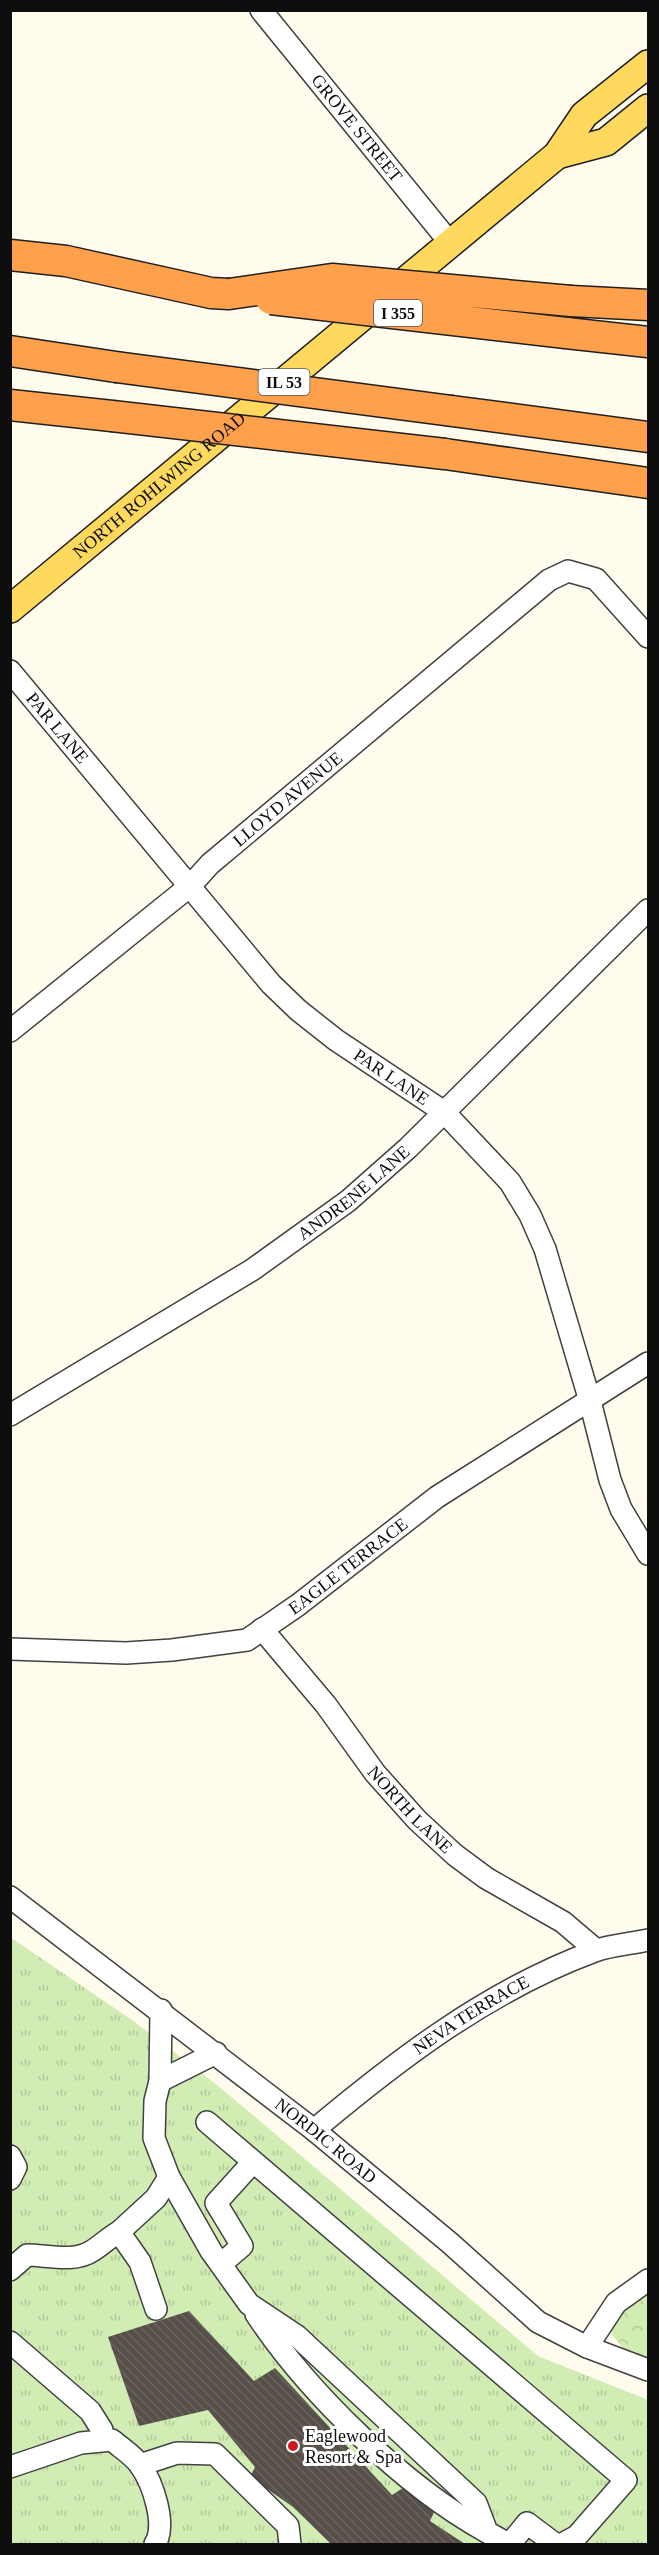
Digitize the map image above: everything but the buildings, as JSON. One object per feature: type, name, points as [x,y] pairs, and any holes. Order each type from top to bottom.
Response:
[{"type":"highway","name":"I 355","points":[[10,255],[66,261],[220,293],[648,342]]},
{"type":"highway","points":[[220,293],[332,279],[571,301],[648,305]]},
{"type":"highway","points":[[10,351],[648,438]]},
{"type":"highway","points":[[10,405],[445,454],[648,483]]},
{"type":"main road","name":"NORTH ROHLWING ROAD","points":[[10,609],[557,155],[584,116],[648,64]]},
{"type":"main road","name":"NORTH ROHLWING ROAD","points":[[557,155],[606,142],[648,108]]},
{"type":"street","name":"GROVE STREET","points":[[261,10],[451,244]]},
{"type":"street","name":"LLOYD AVENUE","points":[[10,1031],[190,886],[210,864],[549,580],[568,572],[596,579],[648,637]]},
{"type":"street","name":"PAR LANE","points":[[10,671],[272,984],[298,1011],[336,1040],[444,1112],[510,1182],[530,1215],[555,1279],[610,1480],[621,1509],[648,1554]]},
{"type":"street","name":"ANDRENE LANE","points":[[10,1415],[252,1270],[348,1201],[444,1112],[648,910]]},
{"type":"street","name":"EAGLE TERRACE","points":[[10,1649],[79,1653],[172,1650],[247,1640],[298,1605],[437,1497],[648,1363]]},
{"type":"street","name":"NORTH LANE","points":[[262,1629],[326,1705],[375,1773],[417,1820],[455,1855],[486,1878],[563,1922],[596,1950]]},
{"type":"street","name":"NORDIC ROAD","points":[[10,1897],[162,2010],[314,2130],[443,2236],[515,2304],[538,2322],[587,2347],[648,2370]]},
{"type":"street","name":"NEVA TERRACE","points":[[314,2130],[444,2028],[502,1994],[596,1950],[648,1940]]},
{"type":"street","points":[[162,2010],[160,2081],[155,2101],[154,2138],[169,2177],[221,2264],[280,2350],[351,2427],[452,2512],[508,2544],[527,2523],[555,2544]]},
{"type":"street","points":[[160,2081],[216,2053]]},
{"type":"street","points":[[207,2122],[626,2480],[577,2536],[562,2544]]},
{"type":"street","points":[[10,2156],[16,2167],[10,2178]]},
{"type":"street","points":[[221,2264],[242,2246],[216,2203],[253,2162]]},
{"type":"street","points":[[10,2270],[27,2255],[66,2259],[91,2252],[105,2239],[119,2232],[156,2198],[169,2177]]},
{"type":"street","points":[[119,2232],[140,2262],[156,2309]]},
{"type":"street","points":[[587,2347],[616,2303],[648,2280]]},
{"type":"street","points":[[249,2304],[297,2336],[476,2503],[488,2532]]},
{"type":"street","points":[[11,2344],[90,2411],[102,2437],[140,2465],[159,2511],[161,2534],[155,2544]]},
{"type":"street","points":[[10,2467],[102,2437]]},
{"type":"street","points":[[140,2465],[184,2452],[215,2454],[288,2526],[290,2544]]},
{"type":"green space","points":[[10,1937],[132,2020],[216,2084],[538,2356],[648,2400],[648,2544],[11,2544]]},
{"type":"green space","points":[[648,2292],[648,2360],[626,2352],[611,2333],[612,2325],[619,2314],[629,2304]]},
{"type":"place","name":"Eaglewood Resort & Spa","points":[[293,2446]]}]
